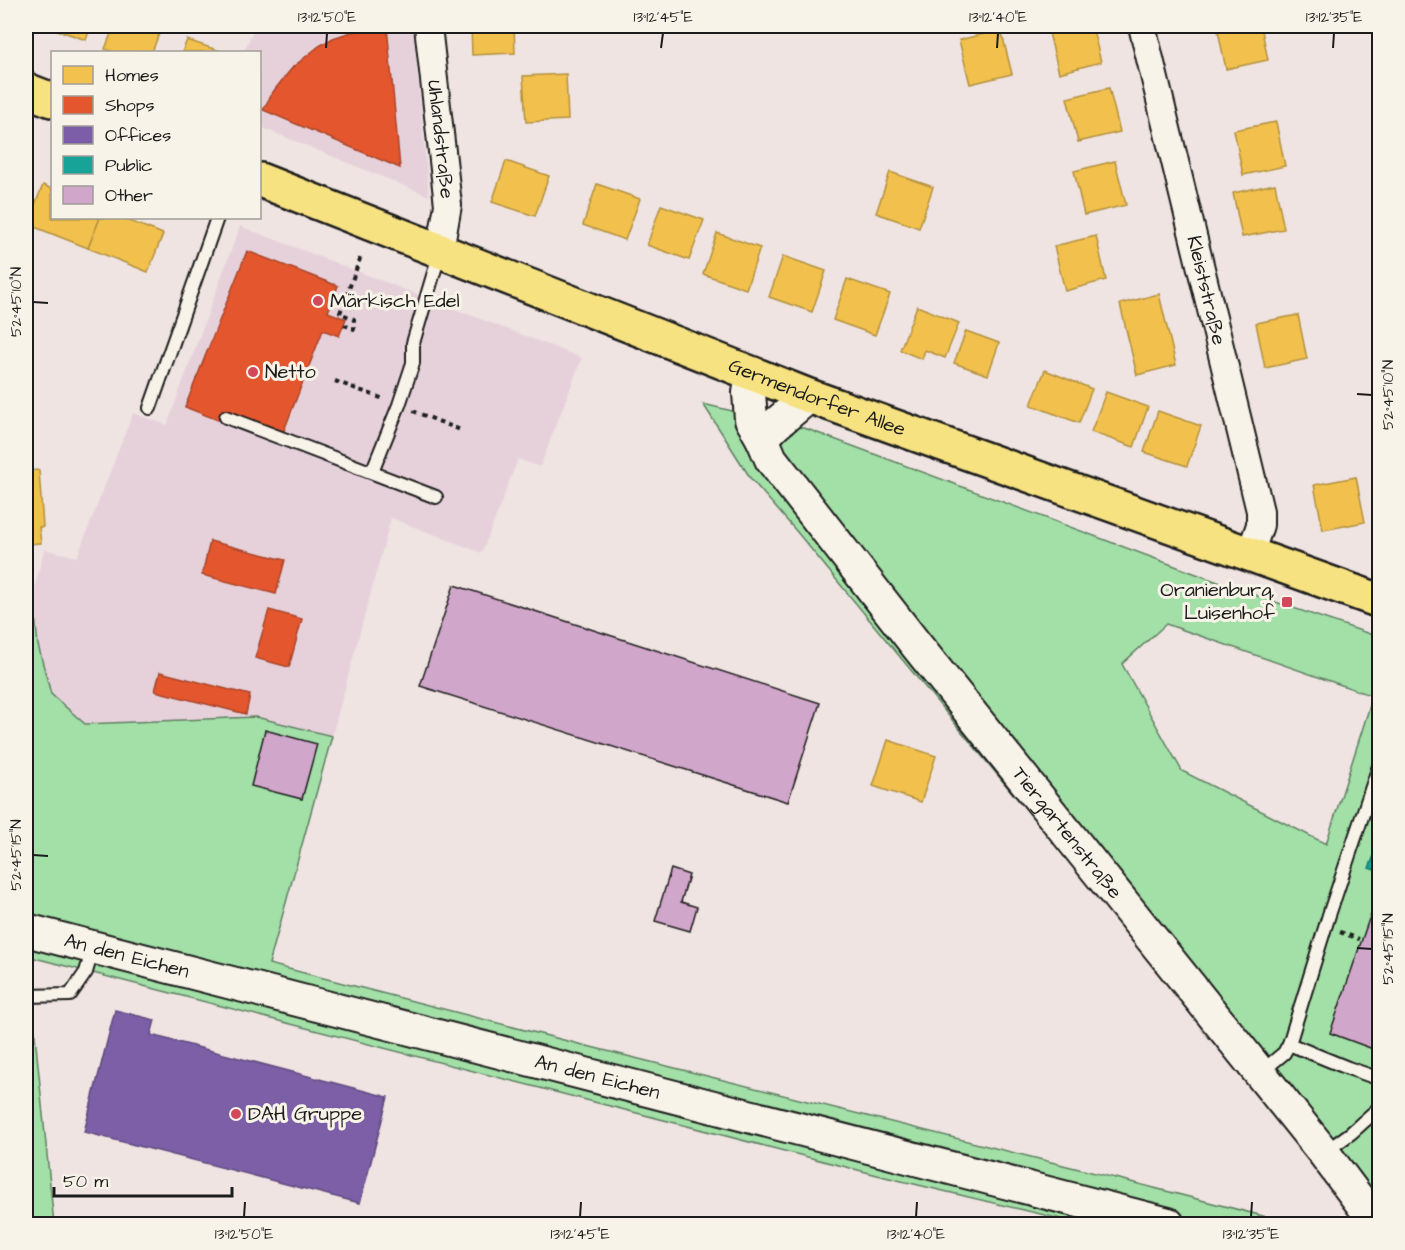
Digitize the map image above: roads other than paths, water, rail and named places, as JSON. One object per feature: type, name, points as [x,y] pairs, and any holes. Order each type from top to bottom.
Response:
[{"type":"main road","points":[[26,90],[51,100]]},
{"type":"main road","name":"Germendorfer Allee","points":[[261,180],[809,396],[1380,601]]},
{"type":"street","name":"Uhlandstraße","points":[[428,26],[448,205],[440,251]]},
{"type":"street","name":"Kleiststraße","points":[[1142,26],[1260,511],[1260,525],[1250,554]]},
{"type":"street","name":"Tiergartenstraße","points":[[752,373],[749,393],[751,419],[771,459],[917,646],[1324,1153],[1377,1224]]},
{"type":"street","points":[[762,438],[809,396]]},
{"type":"street","name":"An den Eichen","points":[[26,930],[1168,1224]]},
{"type":"lane","points":[[150,408],[217,219]]},
{"type":"lane","points":[[372,472],[413,363],[413,343],[440,251]]},
{"type":"lane","points":[[226,417],[436,497]]},
{"type":"lane","points":[[1260,1073],[1284,1053],[1289,1044],[1329,915],[1380,764]]},
{"type":"lane","points":[[26,996],[70,995],[86,972],[93,947]]},
{"type":"lane","points":[[1289,1044],[1348,1068],[1380,1078]]},
{"type":"lane","points":[[1324,1153],[1380,1107]]},
{"type":"place","name":"Märkisch Edel","points":[[318,301]]},
{"type":"place","name":"Netto","points":[[253,372]]},
{"type":"place","name":"Oranienburg, Luisenhof","points":[[1287,602]]},
{"type":"place","name":"DAH Gruppe","points":[[236,1114]]}]
